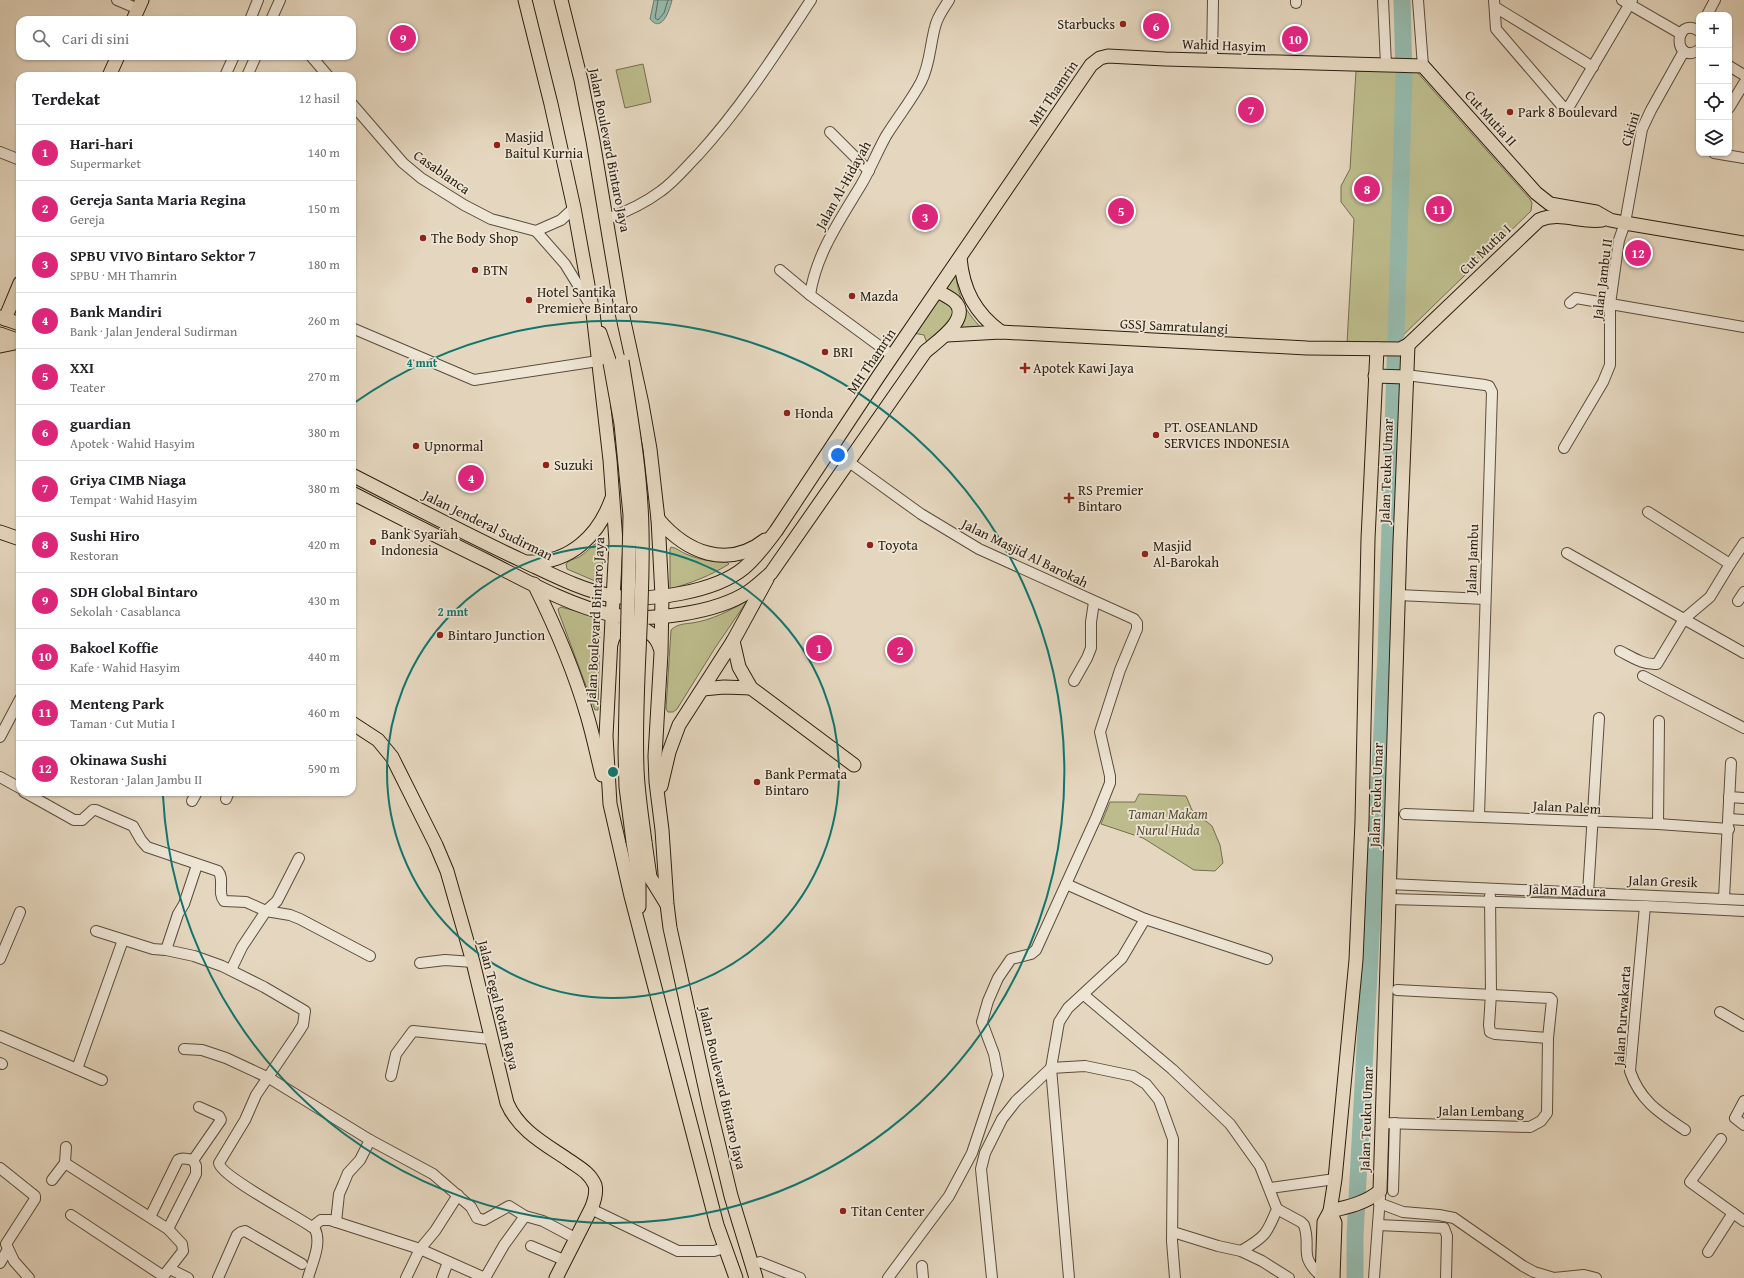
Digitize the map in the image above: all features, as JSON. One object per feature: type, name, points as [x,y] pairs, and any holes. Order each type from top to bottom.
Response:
[{"type":"main road","name":"Jalan Boulevard Bintaro Jaya","points":[[525,0],[574,208],[592,311],[633,428],[641,502],[642,553],[637,751],[640,927]]},
{"type":"main road","name":"Jalan Boulevard Bintaro Jaya","points":[[561,0],[581,80],[607,219],[621,308],[646,425],[658,519],[661,560],[662,616],[655,756],[667,904],[674,946],[709,1105],[732,1196],[756,1278]]},
{"type":"main road","name":"Wahid Hasyim","points":[[1100,58],[1108,56],[1422,66]]},
{"type":"main road","name":"MH Thamrin","points":[[613,596],[643,598],[699,589],[730,576],[743,568],[760,552],[776,531],[893,356],[1092,65],[1100,58]]},
{"type":"main road","points":[[111,72],[116,60]]},
{"type":"main road","name":"Cut Mutia II","points":[[1422,66],[1536,194],[1550,204],[1596,212],[1610,220]]},
{"type":"main road","name":"Cut Mutia II","points":[[1536,194],[1541,207],[1539,220]]},
{"type":"main road","points":[[1539,220],[1548,216],[1555,216],[1594,221],[1610,220],[1744,242]]},
{"type":"main road","name":"Cut Mutia I","points":[[1404,347],[1539,220]]},
{"type":"main road","points":[[960,258],[965,287],[971,300],[984,318],[1001,332]]},
{"type":"main road","points":[[659,802],[663,777],[672,743],[679,725],[733,641],[771,573],[925,352],[947,335],[959,317],[960,312],[955,301],[938,291]]},
{"type":"main road","points":[[16,292],[3,318],[16,323]]},
{"type":"main road","points":[[13,299],[16,307]]},
{"type":"main road","name":"Jalan Boulevard Bintaro Jaya","points":[[621,308],[610,362],[613,495],[616,542],[606,736],[610,804],[623,863],[724,1248],[736,1278]]},
{"type":"main road","name":"GSSJ Samratulangi","points":[[947,335],[1001,332],[1307,348],[1381,349],[1404,347]]},
{"type":"main road","points":[[0,334],[16,340]]},
{"type":"main road","points":[[0,346],[16,343]]},
{"type":"main road","name":"Jalan Teuku Umar","points":[[1381,1196],[1404,347]]},
{"type":"main road","name":"Jalan Teuku Umar","points":[[1326,1278],[1324,1222],[1330,1211],[1335,1179],[1356,952],[1362,820],[1368,539],[1381,349]]},
{"type":"main road","points":[[1379,376],[1403,376]]},
{"type":"main road","name":"Jalan Jenderal Sudirman","points":[[356,478],[561,579],[613,596]]},
{"type":"main road","points":[[356,495],[534,584],[560,596],[612,615],[644,618],[694,612],[724,603],[747,592],[771,573]]},
{"type":"main road","points":[[524,562],[541,562],[553,559],[565,555],[579,547],[597,529],[609,508],[613,495]]},
{"type":"main road","points":[[658,519],[670,533],[685,544],[699,551],[715,555],[743,552],[762,543],[776,531]]},
{"type":"main road","points":[[0,532],[16,538]]},
{"type":"main road","points":[[615,564],[617,571],[621,576],[633,580],[647,577],[653,573],[661,560]]},
{"type":"main road","points":[[534,584],[561,644],[587,715],[610,804]]},
{"type":"main road","points":[[610,648],[612,639],[619,631],[625,628],[640,627],[653,634],[660,646],[661,653]]},
{"type":"main road","points":[[733,641],[739,667],[751,688],[854,765]]},
{"type":"main road","points":[[703,689],[724,687],[751,688]]},
{"type":"main road","name":"Jalan Tegal Rotan Raya","points":[[356,726],[378,740],[385,747],[402,777],[436,845],[447,872],[473,962],[490,1039],[507,1103],[511,1112],[528,1132],[587,1173],[596,1190],[591,1209],[556,1278]]},
{"type":"main road","name":"Jalan Boulevard Bintaro Jaya","points":[[639,842],[650,877],[667,904]]},
{"type":"main road","points":[[1330,1211],[1350,1207],[1381,1196]]},
{"type":"street","points":[[117,0],[138,10]]},
{"type":"street","points":[[252,16],[258,0]]},
{"type":"street","points":[[273,16],[280,0]]},
{"type":"street","points":[[607,219],[626,212],[644,202],[678,176],[715,136],[761,76],[811,0]]},
{"type":"street","name":"Jalan Al-Hidayah","points":[[810,295],[815,275],[831,235],[869,171],[886,137],[921,82],[928,62],[935,26],[940,14],[949,0]]},
{"type":"street","points":[[1212,0],[1212,60]]},
{"type":"street","points":[[1383,0],[1387,65]]},
{"type":"street","points":[[1418,0],[1422,66]]},
{"type":"street","points":[[1709,12],[1715,0]]},
{"type":"street","points":[[1494,4],[1496,29],[1565,108],[1570,106],[1628,1],[1681,34]]},
{"type":"street","points":[[1494,4],[1593,66]]},
{"type":"street","points":[[1696,30],[1687,29],[1679,37],[1680,45],[1684,51],[1691,53],[1696,52]]},
{"type":"street","name":"Cikini","points":[[1625,223],[1642,129],[1684,51]]},
{"type":"street","points":[[227,72],[232,60]]},
{"type":"street","points":[[249,72],[254,60]]},
{"type":"street","points":[[314,60],[325,72]]},
{"type":"street","points":[[1732,68],[1744,74]]},
{"type":"street","points":[[1732,103],[1744,83]]},
{"type":"street","name":"Casablanca","points":[[356,109],[403,163],[421,178],[464,205],[491,219],[536,231]]},
{"type":"street","points":[[830,132],[869,171]]},
{"type":"street","points":[[0,152],[16,158]]},
{"type":"street","points":[[1732,156],[1744,158]]},
{"type":"street","points":[[574,208],[561,220],[536,231],[565,264],[592,311]]},
{"type":"street","name":"Jalan Jambu II","points":[[1564,448],[1603,382],[1610,365],[1610,304],[1619,240],[1625,223]]},
{"type":"street","points":[[780,270],[810,295],[893,356]]},
{"type":"street","points":[[1570,303],[1576,298],[1744,327]]},
{"type":"street","points":[[356,330],[474,380],[610,362]]},
{"type":"street","name":"Jalan Jambu","points":[[1403,376],[1485,385],[1491,389],[1479,816]]},
{"type":"street","name":"Jalan Masjid Al Barokah","points":[[849,462],[920,514],[979,549],[1134,619],[1137,623],[1137,629],[1120,670],[1100,732],[1110,776],[1110,783],[1066,884]]},
{"type":"street","points":[[1648,512],[1730,564]]},
{"type":"street","points":[[1620,651],[1640,662],[1657,664],[1684,619],[1710,598],[1744,543]]},
{"type":"street","points":[[1567,553],[1744,653]]},
{"type":"street","points":[[1738,600],[1744,592]]},
{"type":"street","points":[[1398,595],[1485,599]]},
{"type":"street","points":[[1074,681],[1088,658],[1091,648],[1091,622],[1094,602]]},
{"type":"street","points":[[1643,676],[1744,728]]},
{"type":"street","points":[[0,737],[16,707]]},
{"type":"street","points":[[1588,892],[1599,718]]},
{"type":"street","points":[[1658,824],[1659,721]]},
{"type":"street","points":[[1724,898],[1731,763]]},
{"type":"street","points":[[0,777],[16,786]]},
{"type":"street","points":[[31,796],[74,820],[82,820],[93,810],[96,810],[132,825],[146,846],[197,865],[217,870],[220,873],[222,897],[224,901],[246,902],[266,911],[290,915],[370,956]]},
{"type":"street","points":[[1730,797],[1744,798]]},
{"type":"street","name":"Jalan Palem","points":[[1405,814],[1658,824],[1729,824],[1744,820]]},
{"type":"street","points":[[230,970],[242,947],[266,911],[280,896],[298,858]]},
{"type":"street","points":[[166,950],[197,865]]},
{"type":"street","points":[[888,1278],[949,1196],[972,1153],[998,1076],[994,1054],[982,1022],[988,1001],[998,978],[1011,959],[1031,954],[1036,950],[1066,884],[1145,919],[1267,959]]},
{"type":"street","name":"Jalan Gresik","points":[[1389,884],[1744,900]]},
{"type":"street","points":[[1490,888],[1492,994],[1489,1025],[1491,1033],[1548,1038]]},
{"type":"street","name":"Jalan Madura","points":[[1389,899],[1645,906],[1744,911]]},
{"type":"street","name":"Jalan Purwakarta","points":[[1645,906],[1630,1071],[1635,1085],[1644,1098],[1664,1116],[1685,1130]]},
{"type":"street","points":[[0,959],[20,912]]},
{"type":"street","points":[[1069,1278],[1051,1068],[1059,1022],[1068,1008],[1084,995],[1122,958],[1145,919]]},
{"type":"street","points":[[96,931],[153,949],[166,950],[194,956],[230,970],[305,1012],[303,1025],[269,1078],[256,1095],[245,1120],[220,1160],[219,1166],[235,1180],[315,1229],[318,1236],[317,1246],[308,1278]]},
{"type":"street","points":[[78,1069],[123,940]]},
{"type":"street","points":[[420,963],[445,960],[473,962]]},
{"type":"street","name":"Jalan Lembang","points":[[1382,1123],[1530,1127],[1542,1121],[1547,1113],[1548,1038],[1552,1003],[1550,998],[1397,990]]},
{"type":"street","points":[[1084,995],[1172,1070],[1230,1124],[1260,1166],[1270,1188],[1277,1209],[1269,1230],[1261,1240],[1241,1251]]},
{"type":"street","points":[[1720,1012],[1744,1026]]},
{"type":"street","points":[[391,1076],[396,1054],[413,1031],[490,1039]]},
{"type":"street","points":[[0,1036],[102,1080]]},
{"type":"street","points":[[184,1049],[202,1050],[226,1058],[269,1078],[370,1140],[433,1174],[472,1207],[477,1218],[484,1220],[509,1206],[525,1216],[543,1221],[576,1238]]},
{"type":"street","points":[[992,1278],[981,1169],[985,1153],[1002,1119],[1016,1101],[1051,1068],[1085,1066],[1133,1076],[1146,1084],[1159,1100],[1173,1140],[1173,1232],[1175,1278]]},
{"type":"street","points":[[1744,1101],[1735,1118],[1744,1125]]},
{"type":"street","points":[[193,1160],[221,1120],[219,1116],[199,1107]]},
{"type":"street","points":[[1374,1278],[1381,1196],[1395,1123]]},
{"type":"street","points":[[336,1222],[341,1190],[348,1173],[360,1160],[370,1140]]},
{"type":"street","points":[[1721,1140],[1690,1182],[1744,1221]]},
{"type":"street","points":[[52,1180],[65,1163],[66,1147]]},
{"type":"street","points":[[150,1217],[178,1160],[182,1158],[193,1160]]},
{"type":"street","points":[[168,1229],[196,1174],[196,1166],[193,1160]]},
{"type":"street","points":[[65,1163],[168,1229],[177,1238],[183,1248],[183,1251],[165,1274]]},
{"type":"street","points":[[0,1168],[33,1193],[35,1199],[6,1244],[14,1261],[27,1277]]},
{"type":"street","points":[[1270,1188],[1335,1179]]},
{"type":"street","points":[[406,1278],[420,1249],[435,1231],[458,1195]]},
{"type":"street","points":[[1381,1196],[1403,1212],[1444,1215],[1454,1218],[1522,1266],[1534,1272],[1554,1278],[1584,1275],[1596,1278]]},
{"type":"street","points":[[591,1209],[678,1252],[714,1251],[724,1248]]},
{"type":"street","points":[[1277,1209],[1304,1225],[1308,1260],[1313,1269],[1326,1278]]},
{"type":"street","points":[[1708,1252],[1733,1214]]},
{"type":"street","points":[[71,1215],[165,1274],[188,1278]]},
{"type":"street","points":[[312,1227],[325,1219],[336,1222],[420,1249],[485,1278],[504,1245],[525,1216]]},
{"type":"street","points":[[1378,1224],[1444,1228],[1447,1236],[1446,1278]]},
{"type":"street","points":[[218,1278],[237,1235],[245,1231],[302,1264]]},
{"type":"street","points":[[1173,1232],[1196,1240],[1241,1251],[1262,1261],[1289,1278]]},
{"type":"street","points":[[531,1246],[564,1260]]},
{"type":"street","points":[[0,1263],[8,1249]]},
{"type":"street","points":[[442,1278],[448,1262]]},
{"type":"street","points":[[752,1264],[760,1262],[800,1278]]},
{"type":"street","points":[[922,1266],[924,1278]]},
{"type":"green space","points":[[643,64],[651,102],[625,108],[616,70]]},
{"type":"green space","points":[[1356,71],[1416,71],[1532,203],[1531,211],[1395,343],[1347,343],[1354,219],[1341,202],[1341,186],[1350,169]]},
{"type":"green space","points":[[955,270],[960,296],[970,315],[982,329],[927,343],[924,335],[913,333]]},
{"type":"green space","points":[[600,542],[603,545],[602,578],[600,580],[595,581],[567,569],[566,564],[568,562],[580,557],[593,545]]},
{"type":"green space","points":[[671,547],[696,558],[727,562],[729,564],[700,579],[670,589]]},
{"type":"green space","points":[[747,601],[715,648],[677,709],[673,712],[668,712],[666,709],[671,630],[681,625],[699,622],[727,612]]},
{"type":"green space","points":[[561,607],[597,617],[600,621],[598,710],[595,710],[559,613],[558,609]]},
{"type":"green space","name":"Taman Makam Nurul Huda","points":[[1139,794],[1186,796],[1192,810],[1212,826],[1220,845],[1223,863],[1215,871],[1194,870],[1143,838],[1101,824],[1110,802],[1135,802]]},
{"type":"water","points":[[654,0],[672,0],[665,18],[658,24],[654,23],[650,19]]},
{"type":"waterway","points":[[1355,1278],[1355,1236],[1386,655],[1404,77],[1402,0]]},
{"type":"place","name":"Starbucks","points":[[1123,24]]},
{"type":"place","name":"guardian","points":[[1156,26]]},
{"type":"place","name":"SDH Global Bintaro","points":[[403,38]]},
{"type":"place","name":"Bakoel Koffie","points":[[1295,39]]},
{"type":"place","name":"Griya CIMB Niaga","points":[[1251,110]]},
{"type":"place","name":"Park 8 Boulevard","points":[[1510,112]]},
{"type":"place","name":"Masjid Baitul Kurnia","points":[[497,145]]},
{"type":"place","name":"Sushi Hiro","points":[[1367,189]]},
{"type":"place","name":"Menteng Park","points":[[1439,209]]},
{"type":"place","name":"XXI","points":[[1121,211]]},
{"type":"place","name":"SPBU VIVO Bintaro Sektor 7","points":[[925,217]]},
{"type":"place","name":"The Body Shop","points":[[423,238]]},
{"type":"place","name":"Okinawa Sushi","points":[[1638,253]]},
{"type":"place","name":"BTN","points":[[475,270]]},
{"type":"place","name":"Mazda","points":[[852,296]]},
{"type":"place","name":"Hotel Santika Premiere Bintaro","points":[[529,300]]},
{"type":"place","name":"BRI","points":[[825,352]]},
{"type":"place","name":"Apotek Kawi Jaya","points":[[1025,368]]},
{"type":"place","name":"Honda","points":[[787,413]]},
{"type":"place","name":"PT. OSEANLAND SERVICES INDONESIA","points":[[1156,435]]},
{"type":"place","name":"Upnormal","points":[[416,446]]},
{"type":"place","name":"Suzuki","points":[[546,465]]},
{"type":"place","name":"Bank Mandiri","points":[[471,478]]},
{"type":"place","name":"RS Premier Bintaro","points":[[1069,498]]},
{"type":"place","name":"Bank Syariah Indonesia","points":[[373,542]]},
{"type":"place","name":"Toyota","points":[[870,545]]},
{"type":"place","name":"Masjid Al-Barokah","points":[[1145,554]]},
{"type":"place","name":"Bintaro Junction","points":[[440,635]]},
{"type":"place","name":"Hari-hari","points":[[819,648]]},
{"type":"place","name":"Gereja Santa Maria Regina","points":[[900,650]]},
{"type":"place","name":"Bank Permata Bintaro","points":[[757,782]]},
{"type":"place","name":"Titan Center","points":[[843,1211]]}]
